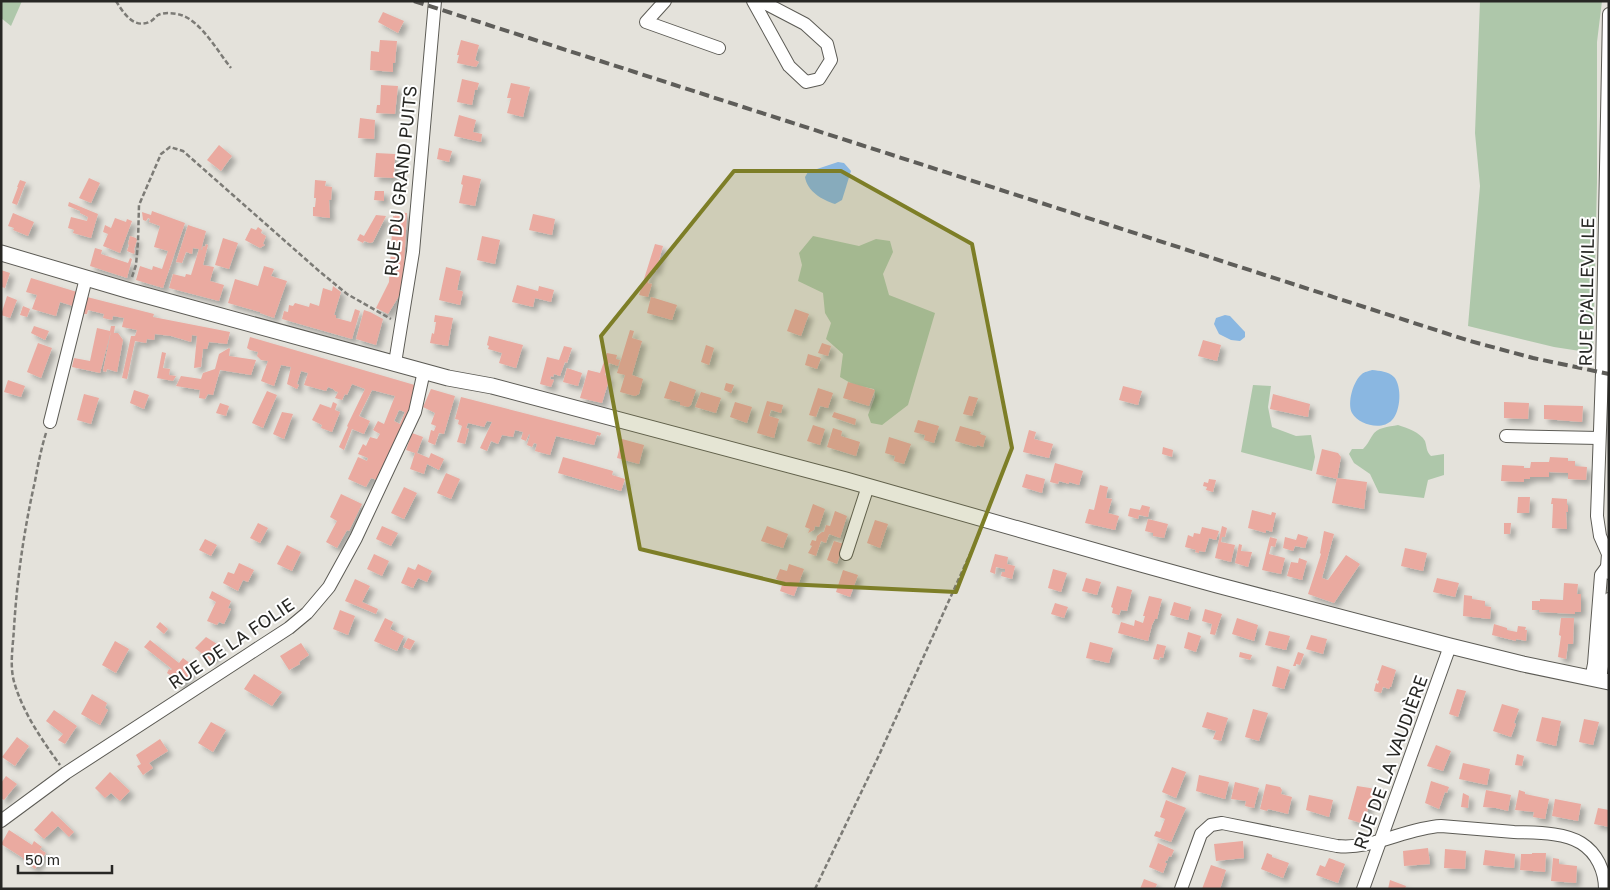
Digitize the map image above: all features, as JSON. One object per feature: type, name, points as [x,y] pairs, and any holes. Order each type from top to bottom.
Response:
[{"type":"main road","points":[[1,253],[464,382],[492,386],[868,486],[1141,564],[1450,646],[1600,680]]},
{"type":"street","name":"RUE DU GRAND PUITS","points":[[395,363],[412,252],[435,1]]},
{"type":"street","points":[[665,1],[646,22],[719,48]]},
{"type":"street","points":[[753,1],[789,66],[806,82],[819,79],[831,60],[826,44],[805,24],[761,1]]},
{"type":"street","name":"RUE D'ALLEVILLE","points":[[1600,680],[1594,664],[1601,575],[1608,570],[1608,554],[1600,536],[1597,516],[1609,14]]},
{"type":"street","points":[[50,422],[86,278]]},
{"type":"street","name":"RUE DE LA FOLIE","points":[[1,821],[66,773],[234,665],[307,614],[329,587],[356,538],[415,412],[424,371]]},
{"type":"street","points":[[1506,436],[1599,438]]},
{"type":"street","points":[[846,554],[868,486]]},
{"type":"street","points":[[1600,680],[1609,599]]},
{"type":"street","name":"RUE DE LA VAUDIÈRE","points":[[1363,889],[1450,646]]},
{"type":"street","points":[[1181,889],[1201,834],[1211,825],[1222,823],[1350,847],[1380,841],[1428,827],[1441,826],[1550,834],[1580,842],[1590,849],[1598,859],[1605,889]]},
{"type":"path","points":[[116,1],[125,15],[137,23],[146,24],[159,14],[165,13],[180,14],[192,20],[231,68]]},
{"type":"path","points":[[136,265],[138,205],[161,154],[170,147],[183,151],[347,294],[394,320]]},
{"type":"path","points":[[50,422],[44,438],[29,506],[19,570],[12,668],[15,684],[32,724],[66,773]]},
{"type":"path","points":[[815,889],[884,744],[985,520]]},
{"type":"highlighted area","points":[[734,171],[841,171],[972,244],[1012,448],[956,592],[785,584],[640,549],[601,336]]},
{"type":"green space","points":[[1,1],[22,1],[11,26],[1,18]]},
{"type":"green space","points":[[1480,1],[1602,1],[1597,42],[1597,182],[1593,353],[1554,347],[1468,326],[1480,186],[1475,133]]},
{"type":"green space","points":[[813,236],[859,246],[876,239],[890,241],[893,252],[883,274],[889,295],[935,313],[908,405],[882,425],[871,423],[868,415],[875,397],[874,389],[854,385],[840,377],[843,354],[826,339],[831,323],[825,313],[823,293],[798,281],[802,265],[799,253]]},
{"type":"green space","points":[[1253,385],[1271,386],[1268,407],[1272,427],[1296,436],[1311,435],[1315,457],[1312,471],[1241,452]]},
{"type":"green space","points":[[1398,425],[1420,435],[1425,441],[1427,451],[1431,456],[1444,454],[1444,475],[1428,480],[1424,498],[1379,493],[1370,474],[1354,463],[1349,454],[1352,449],[1363,449],[1377,431]]},
{"type":"water","points":[[838,162],[844,163],[851,171],[842,200],[835,204],[812,191],[805,177],[808,172]]},
{"type":"water","points":[[1225,315],[1230,316],[1245,332],[1245,337],[1240,341],[1231,340],[1219,334],[1214,324],[1216,318]]},
{"type":"water","points":[[1372,370],[1392,375],[1397,381],[1399,392],[1399,405],[1395,416],[1388,423],[1377,426],[1360,421],[1355,417],[1350,404],[1354,387],[1359,377],[1363,373]]},
{"type":"building","points":[[383,12],[404,21],[398,33],[378,22]]},
{"type":"building","points":[[380,40],[397,41],[393,72],[370,70],[371,51],[379,52]]},
{"type":"building","points":[[461,40],[479,45],[475,60],[479,62],[476,67],[457,63]]},
{"type":"building","points":[[462,79],[479,83],[477,90],[475,90],[472,105],[457,102]]},
{"type":"building","points":[[511,83],[530,87],[523,117],[507,113],[511,98],[507,98]]},
{"type":"building","points":[[381,85],[398,86],[395,114],[376,113],[377,105],[380,105]]},
{"type":"building","points":[[459,115],[476,120],[473,132],[482,134],[481,142],[454,136]]},
{"type":"building","points":[[360,118],[375,120],[374,139],[358,138]]},
{"type":"building","points":[[219,145],[232,156],[221,171],[207,160]]},
{"type":"building","points":[[439,148],[452,151],[449,162],[437,159]]},
{"type":"building","points":[[376,153],[395,154],[394,178],[374,177]]},
{"type":"building","points":[[463,175],[481,179],[475,206],[459,203]]},
{"type":"building","points":[[89,178],[100,183],[91,203],[79,198]]},
{"type":"building","points":[[20,180],[26,182],[17,205],[12,203]]},
{"type":"building","points":[[315,180],[326,181],[325,186],[332,187],[331,200],[329,200],[330,218],[313,216],[316,198],[314,198]]},
{"type":"building","points":[[375,191],[384,191],[384,201],[374,200]]},
{"type":"building","points":[[69,202],[98,214],[91,238],[73,233],[74,230],[68,228],[71,217],[87,221],[88,217],[68,206]]},
{"type":"building","points":[[152,211],[185,223],[163,288],[136,280],[140,266],[152,270],[153,266],[162,269],[168,251],[154,247],[160,226],[149,222],[150,219],[148,218],[146,221],[143,220],[142,212],[151,215]]},
{"type":"building","points":[[395,212],[407,213],[403,283],[402,291],[388,314],[376,308],[389,282],[393,216],[395,216]]},
{"type":"building","points":[[13,213],[34,222],[28,236],[8,226]]},
{"type":"building","points":[[533,214],[555,219],[552,235],[529,230]]},
{"type":"building","points":[[376,215],[386,216],[373,242],[364,241],[363,243],[357,240],[360,234],[364,236]]},
{"type":"building","points":[[115,218],[126,222],[127,219],[132,221],[120,253],[103,246],[108,234],[103,232],[105,225],[111,228]]},
{"type":"building","points":[[188,225],[206,231],[201,250],[203,246],[208,245],[203,265],[214,267],[210,281],[224,285],[219,301],[169,288],[173,274],[185,277],[186,274],[191,275],[196,259],[199,249],[193,248],[192,254],[186,252],[182,263],[176,262]]},
{"type":"building","points":[[258,227],[262,230],[261,233],[266,236],[263,244],[265,245],[260,248],[245,240],[251,228],[256,230]]},
{"type":"building","points":[[130,236],[137,240],[134,254],[127,251]]},
{"type":"building","points":[[482,236],[500,240],[495,264],[477,260]]},
{"type":"building","points":[[223,238],[238,243],[229,269],[215,265]]},
{"type":"building","points":[[655,244],[663,246],[656,271],[652,269],[648,283],[652,284],[648,297],[639,295]]},
{"type":"building","points":[[95,248],[102,250],[101,254],[128,263],[130,258],[132,259],[127,278],[90,266]]},
{"type":"building","points":[[264,266],[274,269],[271,276],[287,281],[274,318],[228,303],[235,279],[258,286]]},
{"type":"building","points":[[446,267],[461,271],[457,290],[463,292],[460,305],[439,300]]},
{"type":"building","points":[[1,270],[10,273],[5,288],[1,287]]},
{"type":"building","points":[[31,278],[77,292],[73,306],[60,302],[56,316],[32,309],[37,295],[26,292]]},
{"type":"building","points":[[517,285],[538,291],[539,286],[554,290],[551,302],[535,298],[533,307],[512,302]]},
{"type":"building","points":[[333,286],[341,292],[334,315],[336,315],[336,318],[351,322],[355,309],[360,311],[352,339],[282,319],[284,311],[288,312],[289,305],[293,306],[295,303],[309,307],[310,303],[319,306],[323,288],[332,291]]},
{"type":"building","points":[[7,296],[17,300],[10,318],[1,315]]},
{"type":"building","points":[[87,297],[154,314],[153,317],[230,332],[227,344],[209,342],[207,349],[203,349],[201,367],[194,368],[197,336],[192,335],[191,342],[171,336],[155,334],[154,340],[147,339],[146,343],[135,341],[127,379],[122,378],[131,336],[135,336],[137,330],[122,327],[124,318],[113,316],[112,320],[103,318],[104,314],[88,310],[87,314],[84,314]]},
{"type":"building","points":[[651,297],[677,305],[672,320],[647,313]]},
{"type":"building","points":[[23,306],[30,309],[27,317],[20,315]]},
{"type":"building","points":[[795,309],[809,314],[801,336],[787,331]]},
{"type":"building","points":[[364,310],[383,319],[376,345],[356,339]]},
{"type":"building","points":[[435,315],[453,318],[448,346],[430,343],[432,333],[434,334]]},
{"type":"building","points":[[34,326],[49,331],[45,340],[31,333]]},
{"type":"building","points":[[111,326],[115,326],[114,333],[118,333],[123,340],[117,372],[107,369],[106,372],[103,371],[111,331],[100,373],[72,367],[74,358],[90,361],[97,328],[110,331]]},
{"type":"building","points":[[630,330],[634,331],[632,338],[642,341],[632,375],[643,379],[639,394],[635,396],[620,392],[625,375],[617,373]]},
{"type":"building","points":[[489,336],[523,345],[516,368],[499,363],[502,353],[488,349]]},
{"type":"building","points":[[250,337],[418,386],[409,414],[377,480],[371,478],[366,487],[348,479],[358,457],[367,461],[368,458],[358,454],[363,444],[366,446],[370,437],[377,439],[380,434],[373,430],[378,421],[384,424],[395,396],[372,390],[359,416],[370,421],[364,434],[352,429],[344,450],[339,447],[365,389],[352,384],[347,395],[345,394],[342,400],[335,398],[338,392],[328,387],[326,391],[304,385],[308,373],[301,371],[297,389],[287,384],[291,367],[281,365],[274,386],[261,381],[268,361],[261,360],[257,356],[258,352],[247,348]],"holes":[[[399,410],[405,412],[400,424],[394,421]]]},
{"type":"building","points":[[1203,340],[1221,345],[1217,361],[1198,356]]},
{"type":"building","points":[[38,343],[52,348],[41,378],[27,372]]},
{"type":"building","points":[[822,343],[831,346],[828,356],[818,353]]},
{"type":"building","points":[[706,345],[714,348],[709,365],[701,362]]},
{"type":"building","points":[[564,346],[572,348],[560,376],[554,374],[553,377],[551,376],[550,379],[554,380],[551,387],[540,384],[547,357],[559,360]]},
{"type":"building","points":[[229,348],[229,356],[256,360],[251,375],[220,370],[213,395],[208,394],[205,399],[199,398],[200,390],[176,386],[181,376],[201,379],[203,373],[215,369],[219,354]]},
{"type":"building","points":[[162,352],[166,353],[163,368],[170,369],[169,375],[176,376],[173,381],[157,378]]},
{"type":"building","points":[[607,353],[617,355],[616,359],[620,360],[618,366],[609,363],[605,375],[610,377],[602,403],[580,398],[588,370],[600,373]]},
{"type":"building","points":[[808,354],[821,358],[817,369],[805,365]]},
{"type":"building","points":[[567,368],[582,373],[578,386],[563,382]]},
{"type":"building","points":[[8,380],[25,386],[21,397],[4,392]]},
{"type":"building","points":[[670,381],[696,390],[691,405],[688,407],[680,405],[680,402],[664,398]]},
{"type":"building","points":[[848,382],[875,390],[869,406],[843,398]]},
{"type":"building","points":[[726,383],[734,385],[731,393],[724,390]]},
{"type":"building","points":[[1123,386],[1142,391],[1138,405],[1119,400]]},
{"type":"building","points":[[818,388],[833,393],[828,408],[820,406],[816,417],[809,415]]},
{"type":"building","points":[[431,389],[455,396],[444,434],[439,433],[435,445],[428,442],[431,430],[434,431],[436,426],[431,424],[435,413],[423,407]]},
{"type":"building","points":[[134,390],[149,395],[144,409],[130,403]]},
{"type":"building","points":[[267,391],[277,395],[263,428],[252,423]]},
{"type":"building","points":[[701,392],[721,398],[716,413],[695,407]]},
{"type":"building","points":[[84,394],[99,398],[91,424],[77,420]]},
{"type":"building","points":[[1273,394],[1310,404],[1308,417],[1270,409]]},
{"type":"building","points":[[969,396],[978,398],[972,416],[963,414]]},
{"type":"building","points":[[461,397],[601,433],[600,436],[597,435],[594,445],[556,436],[550,455],[535,451],[537,444],[534,443],[532,447],[527,445],[530,435],[526,441],[521,439],[523,432],[515,430],[513,437],[502,435],[498,444],[491,441],[487,451],[480,448],[492,422],[487,421],[484,427],[468,423],[466,428],[469,429],[465,444],[457,442],[462,426],[458,424],[459,420],[455,419]]},
{"type":"building","points":[[767,401],[783,405],[781,413],[771,410],[769,416],[779,419],[774,438],[757,433]]},
{"type":"building","points":[[333,402],[337,404],[335,410],[340,412],[332,432],[321,428],[322,425],[312,420],[320,404],[331,408]]},
{"type":"building","points":[[735,402],[752,407],[747,423],[730,417]]},
{"type":"building","points":[[1504,402],[1529,403],[1528,419],[1504,418]]},
{"type":"building","points":[[220,403],[229,406],[226,416],[216,413]]},
{"type":"building","points":[[1544,405],[1583,406],[1582,422],[1544,419]]},
{"type":"building","points":[[282,412],[293,414],[284,439],[273,434]]},
{"type":"building","points":[[834,412],[856,419],[855,425],[832,417]]},
{"type":"building","points":[[918,420],[939,426],[934,443],[924,440],[925,435],[914,432]]},
{"type":"building","points":[[813,425],[825,429],[820,445],[807,441]]},
{"type":"building","points":[[960,426],[981,432],[980,434],[986,436],[983,447],[955,441]]},
{"type":"building","points":[[833,428],[842,431],[841,436],[860,442],[856,456],[827,447]]},
{"type":"building","points":[[1029,430],[1036,432],[1034,439],[1053,444],[1049,458],[1023,452]]},
{"type":"building","points":[[412,433],[423,437],[417,453],[429,458],[431,453],[444,459],[439,470],[427,464],[424,474],[410,469],[415,453],[406,450]]},
{"type":"building","points":[[889,437],[911,444],[904,464],[894,461],[895,456],[885,453]]},
{"type":"building","points":[[622,439],[644,445],[639,464],[617,458]]},
{"type":"building","points":[[1163,447],[1173,450],[1172,457],[1162,454]]},
{"type":"building","points":[[1322,449],[1338,453],[1341,457],[1337,479],[1316,474]]},
{"type":"building","points":[[563,457],[613,471],[612,475],[625,479],[621,491],[558,473]]},
{"type":"building","points":[[1550,457],[1568,458],[1568,461],[1575,461],[1575,466],[1587,467],[1586,480],[1568,479],[1568,473],[1549,472],[1549,477],[1530,477],[1530,479],[1524,479],[1524,482],[1501,481],[1502,465],[1530,468],[1531,462],[1549,462]]},
{"type":"building","points":[[1055,463],[1083,471],[1079,485],[1069,482],[1069,484],[1059,481],[1058,484],[1050,482]]},
{"type":"building","points":[[446,473],[460,479],[451,499],[437,493]]},
{"type":"building","points":[[1026,474],[1045,479],[1042,493],[1022,487]]},
{"type":"building","points":[[1337,478],[1367,482],[1364,509],[1332,503]]},
{"type":"building","points":[[1209,479],[1216,480],[1213,492],[1206,490],[1207,487],[1203,486],[1204,482],[1208,483]]},
{"type":"building","points":[[1100,485],[1108,487],[1106,498],[1112,499],[1108,513],[1119,516],[1115,530],[1085,523],[1089,509],[1094,510]]},
{"type":"building","points":[[404,487],[417,493],[404,519],[391,513]]},
{"type":"building","points":[[341,494],[362,504],[349,531],[347,530],[337,548],[326,542],[337,521],[330,517]]},
{"type":"building","points":[[1518,497],[1530,497],[1529,513],[1517,513]]},
{"type":"building","points":[[1552,498],[1567,499],[1567,529],[1552,528]]},
{"type":"building","points":[[813,504],[825,509],[819,527],[815,526],[814,530],[808,533],[810,529],[805,527]]},
{"type":"building","points":[[1142,505],[1150,507],[1148,517],[1139,515],[1138,519],[1128,516],[1130,508],[1140,510]]},
{"type":"building","points":[[1252,510],[1271,515],[1272,512],[1276,513],[1272,532],[1266,530],[1266,533],[1248,528]]},
{"type":"building","points":[[835,511],[847,516],[840,538],[829,534],[826,543],[821,541],[816,556],[808,553],[812,546],[810,545],[812,540],[816,541],[817,536],[824,532],[826,525],[830,526]]},
{"type":"building","points":[[1148,519],[1168,524],[1164,538],[1153,536],[1153,533],[1145,531]]},
{"type":"building","points":[[875,520],[888,524],[880,548],[867,543]]},
{"type":"building","points":[[258,523],[268,528],[260,543],[250,538]]},
{"type":"building","points":[[1504,523],[1511,523],[1510,534],[1504,534]]},
{"type":"building","points":[[382,526],[398,533],[391,546],[376,539]]},
{"type":"building","points":[[767,526],[788,534],[783,548],[761,541]]},
{"type":"building","points":[[1222,526],[1227,528],[1225,537],[1222,537],[1221,542],[1235,545],[1231,562],[1215,558]]},
{"type":"building","points":[[1202,527],[1219,531],[1216,540],[1209,538],[1205,552],[1195,552],[1196,550],[1185,547],[1188,535],[1193,537],[1194,533],[1200,534]]},
{"type":"building","points":[[1324,531],[1334,534],[1322,578],[1328,580],[1346,555],[1360,564],[1334,603],[1308,594],[1321,554]]},
{"type":"building","points":[[1298,534],[1308,537],[1305,548],[1295,546],[1293,551],[1283,548],[1285,537],[1296,540]]},
{"type":"building","points":[[1270,537],[1277,539],[1275,547],[1271,546],[1269,554],[1285,558],[1281,574],[1262,570]]},
{"type":"building","points":[[205,539],[217,545],[211,556],[199,550]]},
{"type":"building","points":[[834,541],[844,544],[837,564],[827,560]]},
{"type":"building","points":[[1239,544],[1242,545],[1241,551],[1252,552],[1248,567],[1235,563]]},
{"type":"building","points":[[287,545],[301,552],[292,571],[277,564]]},
{"type":"building","points":[[1405,548],[1427,553],[1423,571],[1401,566]]},
{"type":"building","points":[[374,554],[389,561],[382,576],[367,569]]},
{"type":"building","points":[[995,554],[1008,557],[1007,564],[1015,566],[1012,579],[1001,576],[1005,569],[996,567],[995,574],[990,572]]},
{"type":"building","points":[[1299,558],[1307,561],[1302,580],[1287,576],[1291,562],[1298,563]]},
{"type":"building","points":[[239,563],[254,570],[248,582],[243,580],[238,591],[223,583],[228,572],[234,574]]},
{"type":"building","points":[[418,564],[432,571],[427,582],[418,578],[413,588],[401,583],[408,567],[415,570]]},
{"type":"building","points":[[789,564],[804,569],[794,596],[780,591],[783,582],[776,579],[780,569],[787,571]]},
{"type":"building","points":[[1053,569],[1067,573],[1061,592],[1048,588]]},
{"type":"building","points":[[843,570],[858,575],[850,597],[836,592]]},
{"type":"building","points":[[1086,578],[1101,582],[1097,595],[1082,591]]},
{"type":"building","points":[[1437,578],[1459,583],[1455,597],[1433,592]]},
{"type":"building","points":[[355,579],[370,586],[362,602],[378,609],[376,614],[345,601]]},
{"type":"building","points":[[1564,583],[1578,584],[1577,594],[1581,594],[1581,612],[1575,612],[1575,614],[1532,610],[1532,601],[1540,601],[1540,599],[1563,600]]},
{"type":"building","points":[[1117,586],[1132,590],[1127,611],[1121,610],[1119,615],[1112,613],[1113,608],[1111,607]]},
{"type":"building","points":[[212,591],[231,601],[228,608],[231,609],[224,624],[219,622],[217,625],[207,621],[216,602],[209,598]]},
{"type":"building","points":[[1464,595],[1472,596],[1472,599],[1485,601],[1485,606],[1491,607],[1490,619],[1463,616]]},
{"type":"building","points":[[1149,596],[1162,599],[1157,619],[1155,619],[1152,625],[1148,641],[1118,633],[1121,622],[1134,626],[1135,620],[1143,623],[1145,616],[1143,616]]},
{"type":"building","points":[[1174,602],[1191,607],[1188,620],[1170,615]]},
{"type":"building","points":[[1055,603],[1068,607],[1064,618],[1051,614]]},
{"type":"building","points":[[1205,609],[1222,614],[1215,635],[1210,634],[1212,624],[1202,621]]},
{"type":"building","points":[[340,610],[355,616],[348,635],[333,629]]},
{"type":"building","points":[[385,618],[393,622],[390,629],[404,636],[397,651],[374,641]]},
{"type":"building","points":[[1237,618],[1258,625],[1254,641],[1232,634]]},
{"type":"building","points":[[1561,618],[1574,618],[1573,644],[1568,644],[1566,659],[1558,657]]},
{"type":"building","points":[[160,622],[168,629],[164,634],[156,627]]},
{"type":"building","points":[[1494,624],[1517,632],[1518,626],[1526,627],[1526,641],[1516,639],[1516,641],[1492,635]]},
{"type":"building","points":[[1269,631],[1290,636],[1286,650],[1265,645]]},
{"type":"building","points":[[1188,632],[1201,636],[1196,652],[1184,648]]},
{"type":"building","points":[[1311,635],[1327,639],[1323,654],[1306,649]]},
{"type":"building","points":[[206,637],[222,647],[211,661],[195,648]]},
{"type":"building","points":[[408,638],[415,641],[410,650],[403,647]]},
{"type":"building","points":[[150,640],[179,663],[183,658],[195,667],[181,686],[174,681],[176,679],[167,673],[169,669],[172,669],[144,647]]},
{"type":"building","points":[[115,641],[129,649],[116,673],[102,665]]},
{"type":"building","points":[[1090,642],[1113,648],[1109,663],[1086,658]]},
{"type":"building","points":[[301,643],[309,655],[299,662],[300,664],[289,670],[280,656]]},
{"type":"building","points":[[1157,644],[1166,646],[1163,658],[1160,657],[1159,660],[1153,659]]},
{"type":"building","points":[[1240,652],[1252,655],[1250,660],[1239,657]]},
{"type":"building","points":[[1298,652],[1304,654],[1300,665],[1296,664],[1296,666],[1293,666]]},
{"type":"building","points":[[1382,665],[1396,670],[1391,687],[1389,689],[1383,687],[1381,693],[1374,691],[1376,683],[1378,684],[1379,681],[1377,680]]},
{"type":"building","points":[[1277,666],[1290,670],[1284,689],[1272,686]]},
{"type":"building","points":[[254,674],[282,692],[272,706],[244,689]]},
{"type":"building","points":[[1457,689],[1466,691],[1458,717],[1449,714]]},
{"type":"building","points":[[92,694],[107,703],[105,708],[108,710],[100,725],[81,714]]},
{"type":"building","points":[[1502,704],[1519,709],[1511,737],[1493,731]]},
{"type":"building","points":[[1253,709],[1268,713],[1259,741],[1245,737]]},
{"type":"building","points":[[54,710],[77,726],[65,744],[58,740],[63,734],[46,721]]},
{"type":"building","points":[[1207,712],[1228,718],[1221,741],[1213,739],[1216,731],[1202,727]]},
{"type":"building","points":[[1542,717],[1561,721],[1556,746],[1536,741]]},
{"type":"building","points":[[1584,719],[1599,722],[1593,745],[1579,742]]},
{"type":"building","points":[[211,722],[226,730],[213,752],[198,743]]},
{"type":"building","points":[[17,737],[29,746],[15,766],[2,757]]},
{"type":"building","points":[[160,739],[168,751],[149,763],[153,768],[143,775],[137,766],[141,764],[136,755]]},
{"type":"building","points":[[1436,745],[1451,751],[1443,771],[1427,766]]},
{"type":"building","points":[[1517,754],[1524,756],[1522,766],[1515,765]]},
{"type":"building","points":[[1463,763],[1490,769],[1487,785],[1459,779]]},
{"type":"building","points":[[1172,767],[1186,772],[1176,798],[1162,792]]},
{"type":"building","points":[[110,772],[130,791],[120,801],[111,793],[105,798],[95,788]]},
{"type":"building","points":[[1199,775],[1229,782],[1225,799],[1196,791]]},
{"type":"building","points":[[6,776],[17,784],[4,800],[1,798],[1,783]]},
{"type":"building","points":[[1431,781],[1449,787],[1447,793],[1445,792],[1439,809],[1425,803]]},
{"type":"building","points":[[1235,782],[1259,788],[1254,808],[1245,806],[1246,801],[1231,799]]},
{"type":"building","points":[[1266,784],[1280,787],[1282,790],[1281,794],[1292,797],[1288,814],[1260,809]]},
{"type":"building","points":[[1357,786],[1376,790],[1367,812],[1365,812],[1364,824],[1348,819]]},
{"type":"building","points":[[1486,790],[1511,795],[1508,811],[1483,807]]},
{"type":"building","points":[[1519,790],[1525,792],[1525,794],[1549,799],[1545,819],[1533,817],[1534,812],[1515,810]]},
{"type":"building","points":[[1463,793],[1469,796],[1468,808],[1461,807]]},
{"type":"building","points":[[1309,795],[1333,800],[1329,817],[1306,810]]},
{"type":"building","points":[[1555,799],[1581,804],[1578,821],[1552,816]]},
{"type":"building","points":[[1166,800],[1186,808],[1171,842],[1154,836],[1156,831],[1160,832],[1165,819],[1160,817]]},
{"type":"building","points":[[1598,808],[1609,810],[1609,827],[1594,824]]},
{"type":"building","points":[[52,811],[74,832],[69,837],[58,826],[44,839],[34,830]]},
{"type":"building","points":[[9,830],[32,845],[34,841],[46,853],[35,869],[23,858],[1,844]]},
{"type":"building","points":[[1243,841],[1244,858],[1216,861],[1214,844]]},
{"type":"building","points":[[1158,843],[1174,850],[1171,857],[1169,856],[1166,860],[1165,863],[1167,863],[1163,873],[1149,867]]},
{"type":"building","points":[[1428,848],[1430,864],[1404,866],[1403,851]]},
{"type":"building","points":[[1445,849],[1466,851],[1465,869],[1444,868]]},
{"type":"building","points":[[1485,850],[1515,854],[1514,868],[1483,865]]},
{"type":"building","points":[[1267,853],[1272,855],[1272,857],[1289,863],[1283,878],[1261,869]]},
{"type":"building","points":[[1546,853],[1545,872],[1520,870],[1521,854]]},
{"type":"building","points":[[1329,858],[1345,864],[1338,883],[1316,875],[1320,865],[1325,867]]},
{"type":"building","points":[[1553,858],[1559,859],[1559,864],[1577,866],[1576,883],[1551,881]]},
{"type":"building","points":[[1211,865],[1226,870],[1220,889],[1202,889]]},
{"type":"building","points":[[1144,879],[1157,884],[1155,889],[1140,889]]},
{"type":"building","points":[[1390,880],[1406,886],[1405,889],[1388,889]]},
{"type":"railway","points":[[414,1],[1470,341],[1533,358],[1609,374]]}]
